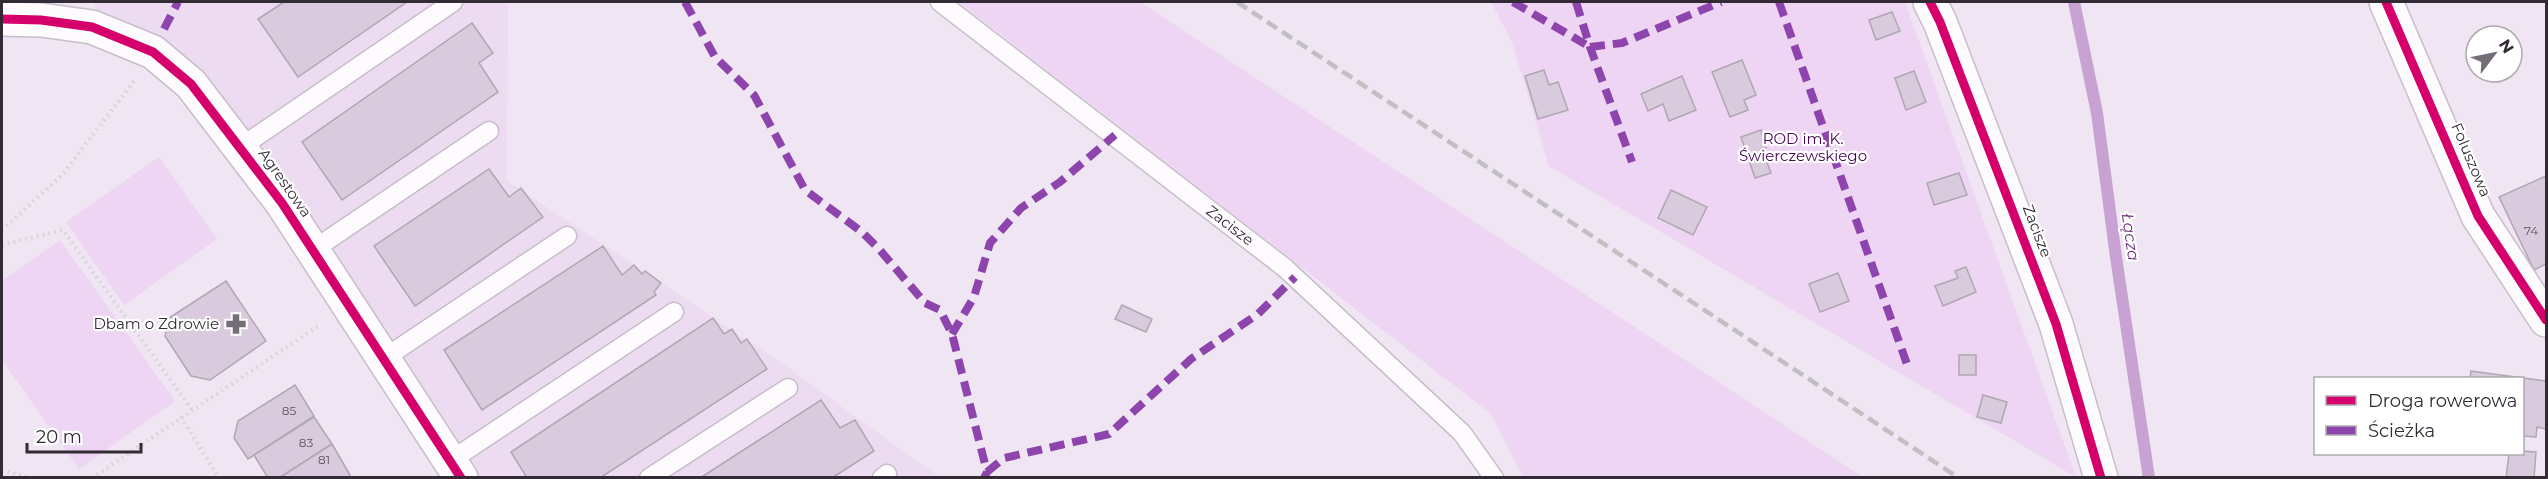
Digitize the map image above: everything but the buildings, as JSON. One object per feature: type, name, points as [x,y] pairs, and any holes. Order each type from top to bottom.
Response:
[{"type":"street","name":"Zacisze","points":[[1930,2],[1940,22],[2056,324],[2101,477]]},
{"type":"street","name":"Foluszowa","points":[[2386,2],[2478,216],[2547,320]]},
{"type":"street","name":"Agrestowa","points":[[2,19],[41,20],[93,14],[153,52],[191,84],[241,147],[313,250],[455,469]]},
{"type":"lane","points":[[241,147],[453,2]]},
{"type":"lane","name":"Zacisze","points":[[940,2],[1285,268],[1462,433],[1494,477]]},
{"type":"lane","points":[[313,250],[489,131]]},
{"type":"lane","points":[[383,359],[567,236]]},
{"type":"lane","points":[[455,469],[674,312]]},
{"type":"lane","points":[[649,477],[788,388]]},
{"type":"path","points":[[2,230],[62,175],[135,79]]},
{"type":"path","points":[[2,245],[63,230],[192,410]]},
{"type":"path","points":[[92,477],[349,306]]},
{"type":"path","points":[[181,417],[219,477]]},
{"type":"path","points":[[2,470],[31,477]]},
{"type":"shaded area","points":[[95,2],[508,2],[507,181],[783,364],[939,477],[459,477],[207,104],[94,24]]},
{"type":"green space","points":[[959,2],[1140,2],[1863,477],[1523,477],[1491,414]]},
{"type":"green space","name":"ROD im. K. Świerczewskiego","points":[[1488,2],[1905,2],[2076,477],[1549,166],[1512,42],[1492,4]]},
{"type":"green space","points":[[159,157],[217,239],[124,305],[66,222]]},
{"type":"green space","points":[[60,240],[175,401],[79,469],[2,360],[2,281]]},
{"type":"waterway","name":"Łącza","points":[[2074,2],[2097,113],[2149,478]]},
{"type":"railway","points":[[1237,2],[1959,478]]},
{"type":"marked path","points":[[164,29],[178,2]]},
{"type":"marked path","points":[[685,2],[715,57],[754,95],[805,190],[862,232],[925,303],[940,310],[952,334],[987,472],[984,478]]},
{"type":"marked path","points":[[1513,2],[1590,47]]},
{"type":"marked path","points":[[1576,2],[1632,162]]},
{"type":"marked path","points":[[1590,47],[1622,43],[1721,2]]},
{"type":"marked path","points":[[1779,2],[1908,367]]},
{"type":"marked path","points":[[952,334],[974,297],[990,243],[1021,208],[1060,182],[1115,135]]},
{"type":"marked path","points":[[987,472],[1004,458],[1109,434],[1191,359],[1258,314],[1295,277]]},
{"type":"cycle path","points":[[1930,2],[1940,22],[2056,324],[2101,478]]},
{"type":"cycle path","points":[[2386,2],[2478,216],[2546,320]]},
{"type":"cycle path","points":[[2,19],[41,20],[92,27],[153,52],[191,84],[282,203],[461,478]]},
{"type":"place","name":"Dbam o Zdrowie","points":[[236,324]]}]
